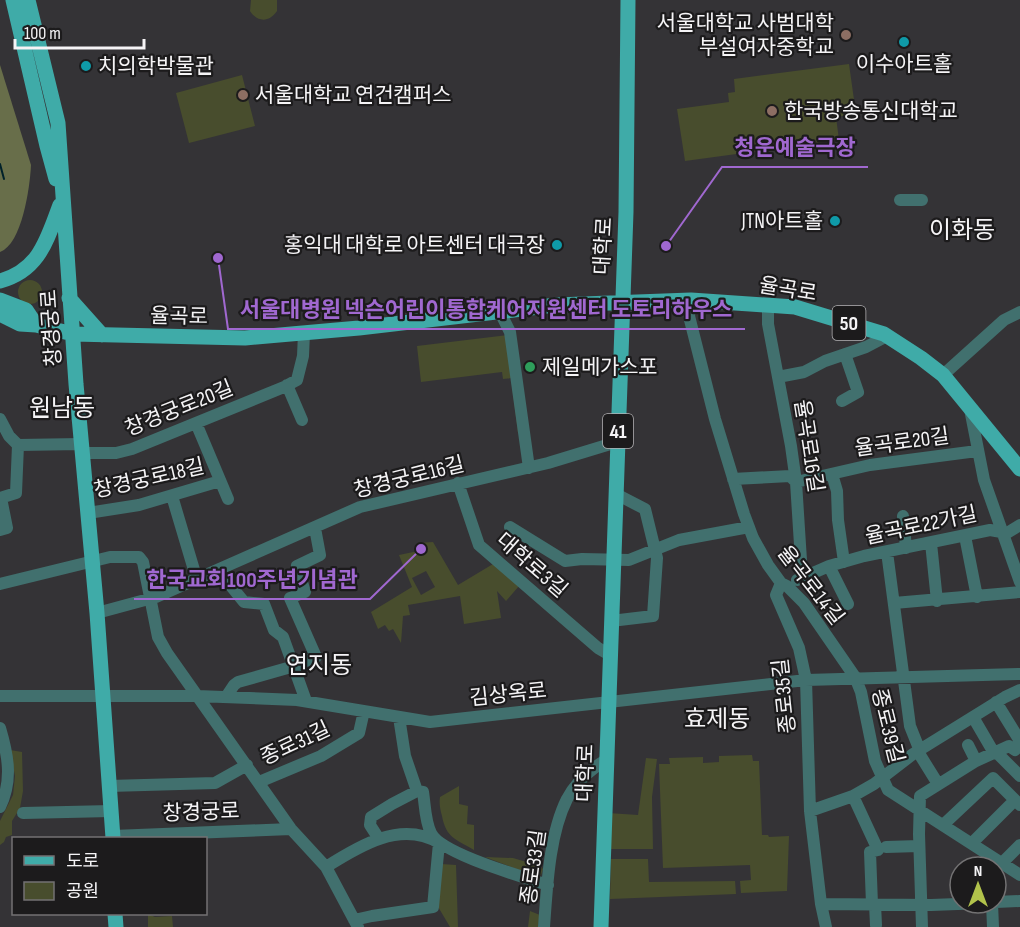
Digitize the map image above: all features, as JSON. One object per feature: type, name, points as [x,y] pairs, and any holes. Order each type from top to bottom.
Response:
[{"type":"main road","name":"창경궁로","points":[[13,0],[47,146],[62,199]]},
{"type":"main road","name":"창경궁로","points":[[28,0],[58,123],[69,298],[97,613],[113,837]]},
{"type":"main road","name":"대학로","points":[[601,927],[621,302],[626,212],[628,0]]},
{"type":"main road","points":[[0,280],[20,273],[37,257],[62,199]]},
{"type":"main road","points":[[69,298],[102,335]]},
{"type":"main road","name":"율곡로","points":[[0,300],[26,310],[36,325]]},
{"type":"main road","name":"율곡로","points":[[0,314],[20,324],[36,325],[73,334],[245,338],[556,305],[691,300],[795,307],[887,336],[921,358],[943,375],[1020,469]]},
{"type":"street","points":[[900,200],[922,200]]},
{"type":"street","name":"율곡로14길","points":[[691,300],[689,316],[715,419],[749,527],[768,566],[804,603],[855,677]]},
{"type":"street","name":"율곡로16길","points":[[768,305],[768,324],[796,482],[802,576]]},
{"type":"street","points":[[500,312],[510,332],[529,468]]},
{"type":"street","points":[[943,375],[1004,320],[1020,312]]},
{"type":"street","points":[[302,420],[287,385],[297,380],[303,356],[304,333]]},
{"type":"street","points":[[778,377],[804,372],[887,336]]},
{"type":"street","points":[[842,401],[858,392],[845,354]]},
{"type":"street","name":"창경궁로20길","points":[[18,445],[82,448],[116,453],[287,385]]},
{"type":"street","points":[[970,409],[984,480],[1020,582]]},
{"type":"street","points":[[0,419],[9,436],[18,445],[16,493],[1,498],[7,528],[0,530]]},
{"type":"street","name":"창경궁로18길","points":[[196,423],[228,499]]},
{"type":"street","name":"창경궁로16길","points":[[97,613],[149,599],[197,580],[360,507],[529,468],[617,442]]},
{"type":"street","name":"율곡로20길","points":[[796,482],[870,465],[977,451]]},
{"type":"street","name":"율곡로20길","points":[[832,474],[837,491],[838,520],[844,562]]},
{"type":"street","points":[[733,479],[790,476],[796,482]]},
{"type":"street","name":"창경궁로18길","points":[[88,513],[140,505],[220,481]]},
{"type":"street","name":"대학로3길","points":[[458,483],[479,545],[598,648],[610,654]]},
{"type":"street","points":[[611,621],[653,616],[657,558],[645,509],[616,494]]},
{"type":"street","points":[[172,496],[197,580]]},
{"type":"street","points":[[903,516],[906,548]]},
{"type":"street","name":"율곡로22가길","points":[[802,576],[844,562],[990,530],[1007,533],[1020,525]]},
{"type":"street","points":[[510,527],[565,561],[628,560],[679,540],[749,527]]},
{"type":"street","points":[[226,697],[234,684],[238,682],[316,657],[290,598],[305,592],[297,566],[320,555],[315,528]]},
{"type":"street","points":[[965,536],[977,597]]},
{"type":"street","points":[[931,543],[937,601]]},
{"type":"street","points":[[887,552],[910,726],[920,755],[938,784]]},
{"type":"street","points":[[0,584],[110,557],[139,557],[143,562],[158,637],[197,696]]},
{"type":"street","points":[[829,566],[848,604]]},
{"type":"street","points":[[218,570],[244,602],[264,604],[274,630],[283,637],[306,702]]},
{"type":"street","points":[[784,585],[802,576]]},
{"type":"street","name":"종로35길","points":[[784,585],[776,595],[799,648],[806,680],[810,811],[821,904],[826,927]]},
{"type":"street","points":[[894,603],[1020,592]]},
{"type":"street","name":"김상옥로","points":[[103,696],[118,699],[144,699],[152,696],[160,699],[189,699],[197,696],[306,702],[430,722],[806,680],[1020,674]]},
{"type":"street","name":"종로39길","points":[[855,677],[861,692],[875,761],[888,790],[990,855]]},
{"type":"street","points":[[810,811],[853,796],[882,779],[919,750],[996,702],[1020,690]]},
{"type":"street","points":[[0,696],[103,696]]},
{"type":"street","name":"종로31길","points":[[197,696],[291,829],[326,867],[356,924]]},
{"type":"street","points":[[996,702],[1020,741]]},
{"type":"street","name":"종로31길","points":[[259,782],[321,756],[359,733],[364,711]]},
{"type":"street","points":[[399,717],[405,756],[417,791]]},
{"type":"street","points":[[973,717],[995,752],[1020,776]]},
{"type":"street","points":[[0,728],[9,770],[6,792],[0,807]]},
{"type":"street","points":[[968,745],[976,761]]},
{"type":"street","points":[[922,927],[920,796],[976,761],[1009,746],[1015,750],[1020,746]]},
{"type":"street","name":"종로33길","points":[[544,927],[554,836],[568,798],[590,770],[606,760]]},
{"type":"street","name":"창경궁로","points":[[109,786],[215,783],[247,765]]},
{"type":"street","points":[[943,825],[993,778],[1018,802],[972,843]]},
{"type":"street","points":[[356,924],[372,916],[433,907],[439,843],[430,832],[423,792],[417,791],[371,817],[370,825],[379,839]]},
{"type":"street","points":[[853,796],[878,850],[870,852],[876,925]]},
{"type":"street","points":[[23,813],[111,811]]},
{"type":"street","name":"창경궁로","points":[[113,837],[291,829]]},
{"type":"street","points":[[326,867],[379,839],[394,834],[411,834],[423,836],[480,862],[548,885]]},
{"type":"street","points":[[1008,857],[1020,845]]},
{"type":"street","points":[[886,847],[919,846]]},
{"type":"street","points":[[821,904],[948,904]]},
{"type":"green space","points":[[251,0],[277,0],[277,11],[270,18],[260,19],[250,11]]},
{"type":"green space","points":[[849,64],[856,114],[836,117],[839,140],[685,161],[677,109],[729,102],[728,93],[735,92],[734,79]]},
{"type":"green space","points":[[0,65],[31,165],[27,200],[19,227],[8,247],[0,252]]},
{"type":"green space","points":[[242,75],[255,126],[189,143],[176,93]]},
{"type":"green space","points":[[30,280],[39,283],[42,292],[39,301],[30,304],[21,301],[18,292],[21,283]]},
{"type":"green space","points":[[508,335],[521,432],[518,433],[511,378],[503,379],[502,372],[421,382],[417,346]]},
{"type":"green space","points":[[433,542],[458,585],[493,564],[519,586],[506,601],[497,591],[501,618],[464,624],[460,596],[408,605],[410,615],[403,616],[401,643],[393,629],[389,631],[385,625],[378,629],[371,612],[412,587],[399,555],[418,551],[417,543]],"holes":[[[426,571],[435,587],[421,595],[412,578]]]},
{"type":"green space","points":[[10,750],[22,752],[23,791],[20,808],[12,821],[12,835],[6,837],[0,845],[0,821],[13,795],[15,776]]},
{"type":"green space","points":[[752,755],[753,761],[759,761],[762,835],[789,836],[787,891],[741,893],[740,881],[751,880],[750,865],[663,868],[659,764],[670,764],[669,758],[703,757],[703,763],[719,762],[719,756]]},
{"type":"green space","points":[[646,758],[657,759],[652,797],[653,849],[607,849],[608,813],[638,815]]},
{"type":"green space","points":[[459,786],[459,804],[468,806],[467,824],[474,825],[474,850],[449,834],[441,811],[440,797]]},
{"type":"green space","points":[[485,857],[513,858],[543,869],[541,875],[537,877]]},
{"type":"green space","points":[[611,859],[648,859],[649,882],[735,881],[736,894],[610,899]]},
{"type":"green space","points":[[441,864],[456,865],[458,927],[450,927],[437,905]]},
{"type":"green space","points":[[530,911],[540,915],[538,927],[528,927]]},
{"type":"green space","points":[[148,915],[172,916],[173,927],[148,927]]},
{"type":"waterway","points":[[0,164],[4,179]]},
{"type":"place","name":"서울대학교 사범대학 부설여자중학교","points":[[846,35]]},
{"type":"place","name":"이수아트홀","points":[[904,42]]},
{"type":"place","name":"치의학박물관","points":[[86,66]]},
{"type":"place","name":"서울대학교 연건캠퍼스","points":[[243,95]]},
{"type":"place","name":"한국방송통신대학교","points":[[772,111]]},
{"type":"place","name":"JTN아트홀","points":[[835,221]]},
{"type":"place","name":"홍익대 대학로 아트센터 대극장","points":[[557,245]]},
{"type":"place","name":"청운예술극장","points":[[666,246]]},
{"type":"place","name":"서울대병원 넥슨어린이통합케어지원센터 도토리하우스","points":[[218,258]]},
{"type":"place","name":"제일메가스포","points":[[530,367]]},
{"type":"place","name":"한국교회100주년기념관","points":[[421,549]]},
{"type":"district","name":"이화동","points":[[962,230]]},
{"type":"district","name":"원남동","points":[[62,408]]},
{"type":"district","name":"연지동","points":[[319,665]]},
{"type":"district","name":"효제동","points":[[717,719]]}]
